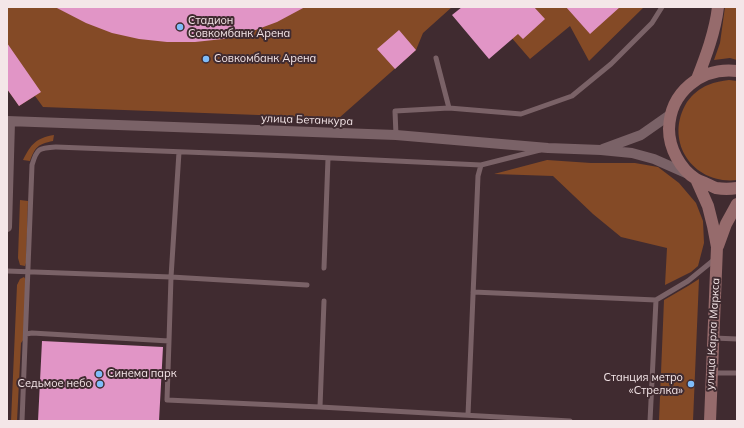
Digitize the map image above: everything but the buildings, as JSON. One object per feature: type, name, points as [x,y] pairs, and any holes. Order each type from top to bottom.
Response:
[{"type":"main road","points":[[697,79],[707,55],[716,11]]},
{"type":"main road","points":[[717,252],[714,226],[708,206],[693,177],[679,162],[672,146],[669,130],[671,114],[677,100],[686,88],[697,79],[712,72],[728,70],[737,71]]},
{"type":"main road","points":[[693,177],[715,188],[737,188]]},
{"type":"main road","points":[[717,252],[726,224],[737,204]]},
{"type":"main road","name":"улица Карла Маркса","points":[[710,421],[717,252]]},
{"type":"street","name":"улица Бетанкура","points":[[601,150],[641,135],[671,114]]},
{"type":"street","name":"улица Бетанкура","points":[[9,122],[396,135],[548,148],[601,150],[632,153],[654,159],[693,177]]},
{"type":"street","points":[[7,227],[9,122]]},
{"type":"lane","points":[[396,135],[395,111],[449,108],[521,114],[572,96],[611,64],[652,22],[662,7]]},
{"type":"lane","points":[[436,58],[449,108]]},
{"type":"lane","points":[[22,421],[32,165],[35,155],[40,149],[46,147],[56,147],[481,165],[548,148]]},
{"type":"lane","points":[[179,152],[171,277],[167,400],[570,421]]},
{"type":"lane","points":[[324,268],[328,158]]},
{"type":"lane","points":[[468,415],[478,176],[481,165]]},
{"type":"lane","points":[[473,292],[656,300],[688,281],[717,252]]},
{"type":"lane","points":[[7,271],[171,277],[307,285]]},
{"type":"lane","points":[[650,421],[656,300]]},
{"type":"lane","points":[[320,407],[324,301]]},
{"type":"lane","points":[[26,334],[32,333],[169,341]]},
{"type":"lane","points":[[713,338],[737,339]]},
{"type":"lane","points":[[712,374],[737,373]]},
{"type":"shaded area","name":"Совкомбанк Арена","points":[[7,7],[452,7],[423,33],[416,50],[339,118],[43,107],[35,96],[19,106],[7,89]]},
{"type":"shaded area","points":[[485,7],[644,7],[589,61],[570,26],[530,59]]},
{"type":"shaded area","points":[[725,7],[737,7],[737,60],[730,58],[714,60],[720,43]]},
{"type":"shaded area","points":[[729,80],[737,81],[737,180],[721,180],[707,175],[696,168],[686,158],[678,131],[680,117],[691,97],[705,86],[716,82]]},
{"type":"shaded area","points":[[54,135],[53,141],[44,143],[36,149],[30,161],[23,160],[38,140]]},
{"type":"shaded area","points":[[547,160],[591,163],[635,163],[658,167],[679,183],[696,203],[703,221],[704,243],[698,266],[691,272],[665,285],[667,248],[621,237],[593,214],[553,176],[494,174]]},
{"type":"shaded area","points":[[20,200],[28,201],[25,266],[20,265],[18,258]]},
{"type":"shaded area","points":[[24,277],[26,280],[24,339],[21,343],[17,421],[11,421],[17,285],[20,279]]},
{"type":"shaded area","points":[[699,279],[693,421],[659,421],[664,300]]},
{"type":"place","name":"Стадион Совкомбанк Арена","points":[[180,27]]},
{"type":"place","name":"Совкомбанк Арена","points":[[206,59]]},
{"type":"place","name":"Синема парк","points":[[99,374]]},
{"type":"place","name":"Седьмое небо","points":[[100,384]]},
{"type":"place","name":"Станция метро «Стрелка»","points":[[691,384]]}]
